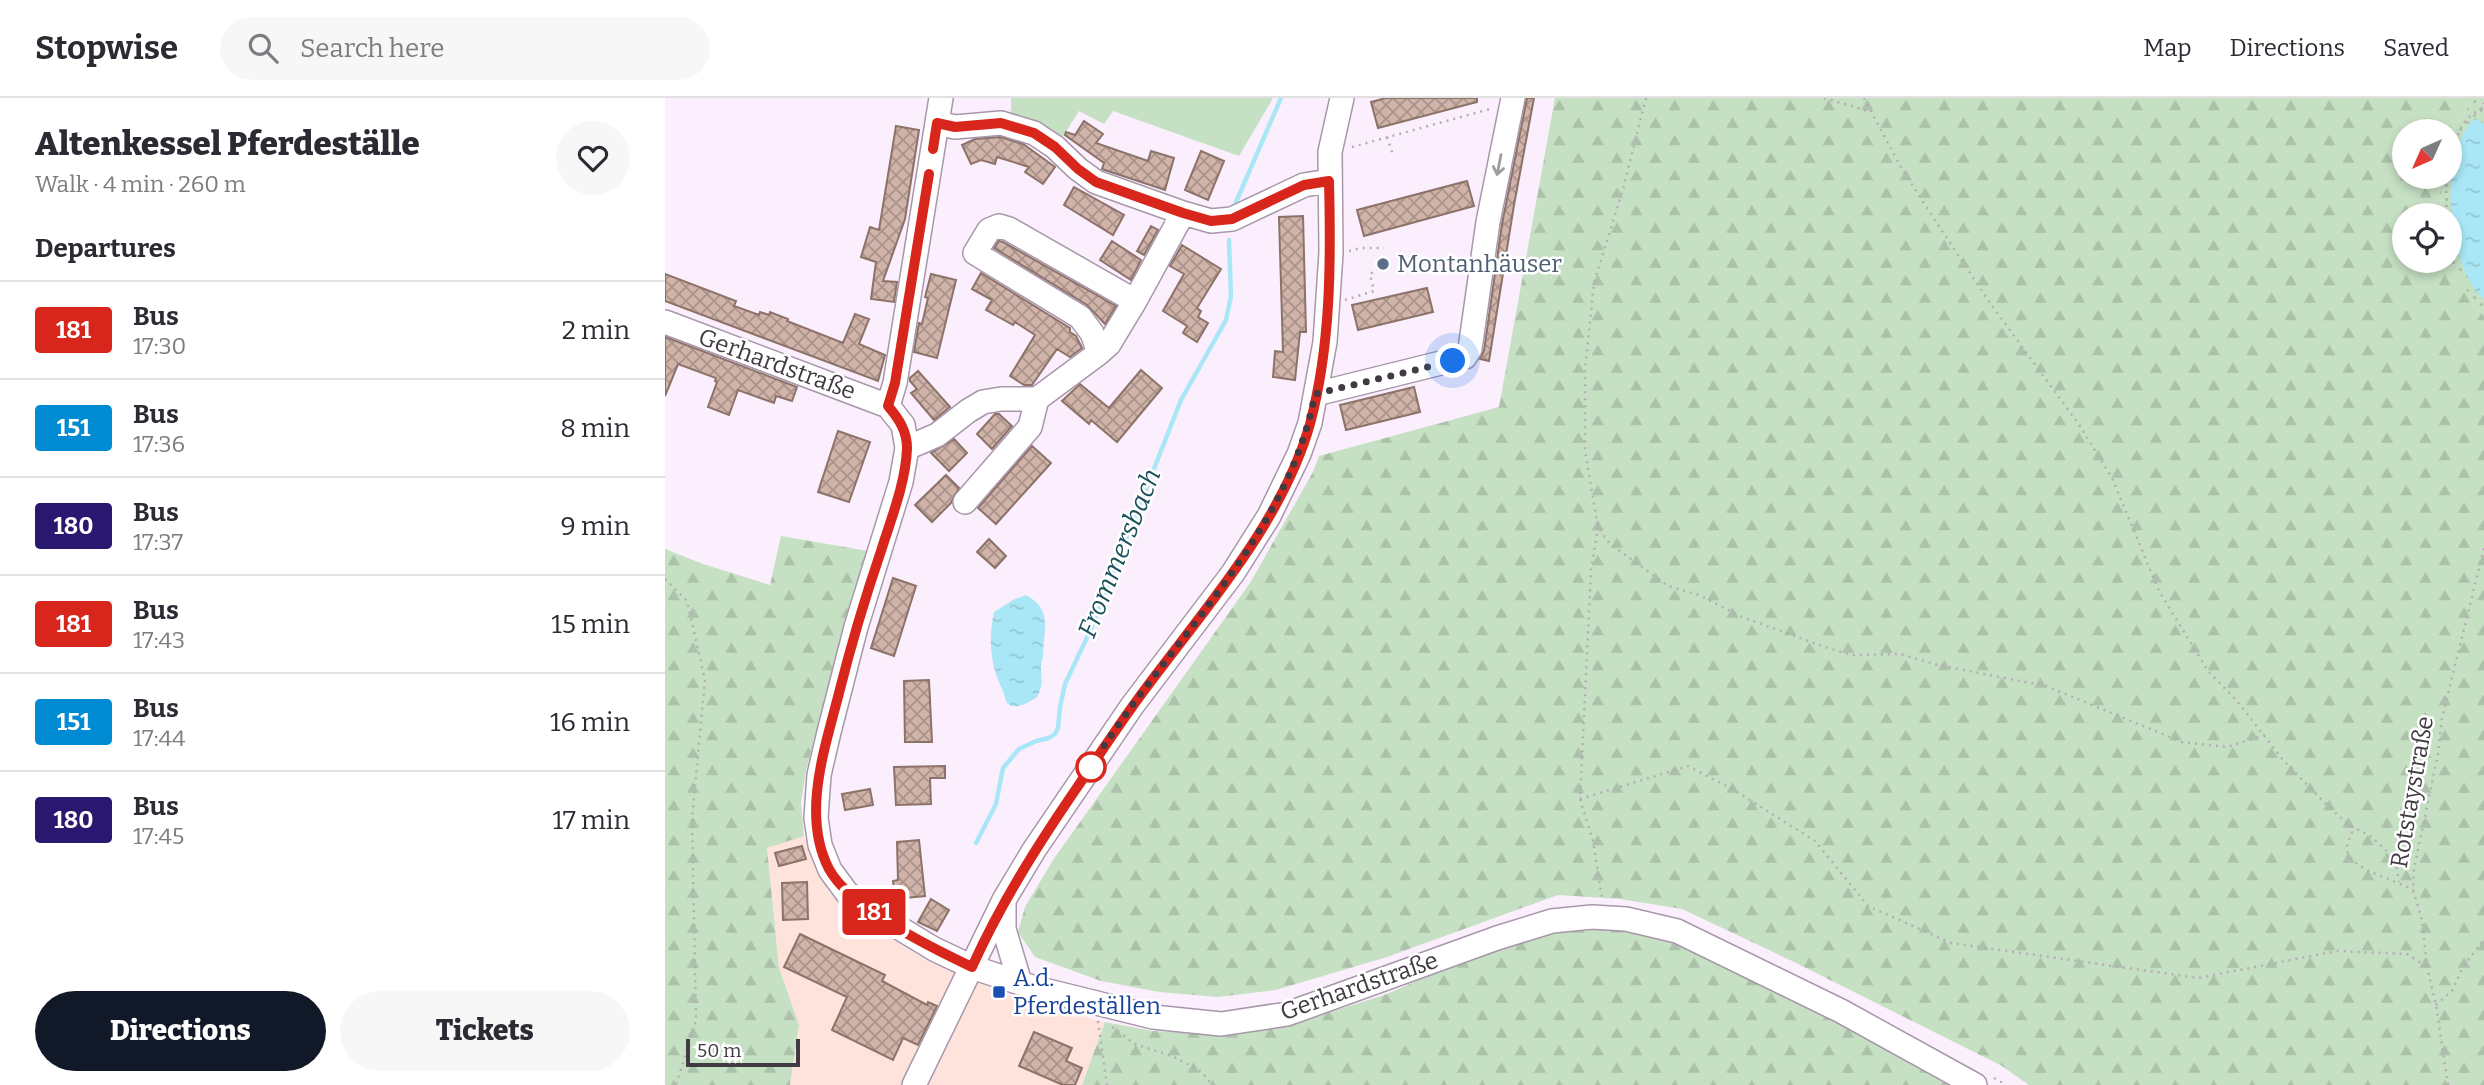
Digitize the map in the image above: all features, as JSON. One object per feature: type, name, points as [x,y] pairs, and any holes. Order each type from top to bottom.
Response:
[{"type":"street","points":[[888,406],[895,383],[941,98]]},
{"type":"street","points":[[914,1085],[1004,900],[1034,849],[1132,706],[1233,573],[1269,516],[1299,454],[1310,423],[1329,302],[1330,152],[1342,98]]},
{"type":"street","points":[[1315,394],[1465,357],[1470,349],[1505,103]]},
{"type":"street","points":[[937,123],[955,127],[1001,123],[1034,133],[1096,182],[1211,221],[1232,219],[1304,185],[1329,181]]},
{"type":"street","points":[[907,448],[937,435],[983,402],[1037,399],[1099,353],[1109,344],[1135,301],[1183,213]]},
{"type":"street","points":[[1099,353],[1092,333],[1080,317],[975,253],[989,230],[999,226],[1009,229],[1135,301]]},
{"type":"street","name":"Gerhardstraße","points":[[665,322],[888,406],[903,425],[907,448],[901,482],[856,627],[829,732],[819,775],[816,818],[820,845],[829,870],[847,892],[934,949],[972,967],[1096,1004],[1153,1017],[1221,1024],[1287,1014],[1497,938],[1552,921],[1592,917],[1626,919],[1677,931],[1841,1011],[1975,1085]]},
{"type":"street","points":[[965,502],[1030,427],[1037,399]]},
{"type":"street","points":[[1004,900],[1004,929],[1020,983]]},
{"type":"path","points":[[1591,901],[1603,900],[1593,841],[1580,799],[1591,570],[1598,527],[1585,451],[1585,370],[1594,283],[1623,188],[1646,98]]},
{"type":"path","points":[[1824,98],[1873,112]]},
{"type":"path","points":[[1864,98],[1899,164],[1925,205],[1990,303],[2080,426],[2112,478],[2159,590],[2188,642],[2208,671],[2266,735],[2283,760],[2349,825],[2385,848],[2396,864],[2399,882]]},
{"type":"path","points":[[1344,149],[1505,103]]},
{"type":"path","points":[[2462,125],[2472,113],[2482,111],[2484,103]]},
{"type":"path","points":[[1387,137],[1393,155]]},
{"type":"path","points":[[1350,251],[1384,248]]},
{"type":"path","points":[[1352,298],[1374,291],[1370,274],[1387,263]]},
{"type":"path","points":[[1598,527],[1619,552],[1668,586],[1699,595],[1742,617],[1828,648],[1852,654],[1900,654],[1938,665],[2046,686],[2182,742],[2227,747],[2266,735]]},
{"type":"path","name":"Rotstaystraße","points":[[2448,1085],[2436,1005],[2427,967],[2422,920],[2413,890],[2414,869],[2438,754],[2442,718],[2484,548]]},
{"type":"path","points":[[665,579],[687,601],[705,680],[691,818],[696,1020],[675,1085]]},
{"type":"path","points":[[1580,799],[1688,766],[1734,790],[1815,841],[1868,906],[1951,943],[2198,978],[2337,951],[2407,954],[2427,967]]},
{"type":"path","points":[[2349,825],[2352,832],[2347,845],[2349,857],[2356,865],[2413,890]]},
{"type":"path","points":[[2436,1005],[2452,991],[2463,967],[2484,939]]},
{"type":"path","points":[[1096,1004],[1107,1085]]},
{"type":"path","points":[[1096,1004],[1113,1028],[1135,1044],[1172,1056],[1201,1071],[1212,1085]]},
{"type":"shaded area","points":[[804,836],[817,873],[831,895],[848,910],[922,958],[1029,1004],[1105,1022],[1082,1085],[790,1085],[799,1025],[779,968],[767,847]]},
{"type":"green space","points":[[1011,98],[1273,98],[1239,156],[1113,111],[1104,124],[1079,111],[1062,138],[1011,115]]},
{"type":"green space","points":[[1555,98],[2474,98],[2460,119],[2392,119],[2392,189],[2440,189],[2440,203],[2392,203],[2392,273],[2457,273],[2475,307],[2484,316],[2484,1085],[2029,1085],[2002,1066],[1682,909],[1620,899],[1558,895],[1387,957],[1276,990],[1218,997],[1159,992],[1101,981],[1035,957],[1018,932],[1025,907],[1053,860],[1250,583],[1313,472],[1319,456],[1499,407]]},
{"type":"green space","points":[[2474,98],[2484,98],[2484,316],[2475,307],[2456,273],[2462,273],[2462,203],[2440,203],[2440,189],[2462,189],[2460,119]]},
{"type":"green space","points":[[781,536],[868,551],[844,622],[806,771],[801,803],[804,836],[767,848],[779,968],[799,1025],[790,1085],[665,1085],[665,549],[770,585]]},
{"type":"green space","points":[[1575,928],[1626,929],[1682,945],[1890,1049],[1949,1085],[1082,1085],[1105,1022],[1153,1031],[1228,1035],[1299,1022],[1387,994],[1485,951],[1544,933]]},
{"type":"water","points":[[2475,118],[2484,124],[2484,300],[2471,284],[2462,264],[2462,203],[2451,203],[2451,189],[2462,189],[2463,135]]},
{"type":"water","points":[[1026,595],[1035,601],[1044,614],[1041,687],[1036,698],[1023,705],[1013,706],[1006,701],[995,672],[991,652],[992,622],[994,612]]},
{"type":"building","points":[[1386,98],[1477,98],[1477,102],[1378,128],[1371,102]]},
{"type":"building","points":[[1527,98],[1534,98],[1489,361],[1480,359],[1484,351],[1502,224]]},
{"type":"building","points":[[1084,121],[1103,134],[1096,143],[1148,161],[1151,151],[1174,158],[1165,190],[1102,169],[1104,163],[1065,135],[1066,132],[1075,135]]},
{"type":"building","points":[[896,126],[919,130],[905,219],[883,281],[897,282],[894,302],[871,299],[876,262],[861,257],[870,227],[879,230]]},
{"type":"building","points":[[1000,137],[1023,144],[1055,167],[1043,184],[1025,172],[1029,167],[997,157],[995,164],[981,160],[971,164],[962,145],[975,139]]},
{"type":"building","points":[[1201,151],[1224,161],[1208,200],[1185,190]]},
{"type":"building","points":[[1467,181],[1474,206],[1364,236],[1357,210]]},
{"type":"building","points":[[1074,187],[1124,215],[1113,235],[1064,205]]},
{"type":"building","points":[[1303,216],[1306,332],[1300,332],[1295,380],[1273,377],[1275,351],[1283,352],[1279,217]]},
{"type":"building","points":[[1151,226],[1158,230],[1144,255],[1137,251]]},
{"type":"building","points":[[999,241],[1116,306],[1105,324],[1087,305],[994,248]]},
{"type":"building","points":[[1112,241],[1141,260],[1131,280],[1100,260]]},
{"type":"building","points":[[1182,245],[1221,269],[1197,308],[1201,311],[1198,317],[1208,323],[1197,342],[1183,333],[1187,326],[1163,311],[1184,274],[1170,266]]},
{"type":"building","points":[[981,273],[1070,328],[1082,348],[1070,357],[1057,349],[1032,385],[1024,385],[1010,376],[1035,335],[1015,322],[1013,325],[986,310],[992,300],[972,289]]},
{"type":"building","points":[[665,274],[736,301],[734,306],[759,315],[760,312],[769,315],[770,312],[843,343],[855,314],[869,319],[859,344],[885,355],[878,381],[665,301]]},
{"type":"building","points":[[931,274],[956,280],[937,358],[914,352],[919,323],[922,324],[928,298],[925,297]]},
{"type":"building","points":[[1427,288],[1433,312],[1358,330],[1352,305]]},
{"type":"building","points":[[665,337],[797,387],[792,401],[776,396],[774,403],[738,390],[729,415],[708,407],[716,378],[678,364],[665,396]]},
{"type":"building","points":[[1141,370],[1162,388],[1117,442],[1091,420],[1089,424],[1062,401],[1080,384],[1109,408]]},
{"type":"building","points":[[918,371],[950,407],[934,420],[911,393],[917,389],[910,378]]},
{"type":"building","points":[[1414,387],[1420,412],[1346,430],[1340,405]]},
{"type":"building","points":[[995,414],[999,414],[1012,426],[992,449],[977,434]]},
{"type":"building","points":[[838,431],[870,442],[849,502],[818,492]]},
{"type":"building","points":[[954,439],[967,453],[949,471],[931,453]]},
{"type":"building","points":[[1032,446],[1051,463],[996,524],[978,508]]},
{"type":"building","points":[[946,475],[959,488],[951,503],[932,522],[915,505]]},
{"type":"building","points":[[989,539],[1006,556],[995,568],[977,552]]},
{"type":"building","points":[[893,578],[916,586],[894,656],[871,648]]},
{"type":"building","points":[[929,680],[932,742],[905,742],[904,681]]},
{"type":"building","points":[[945,766],[945,778],[930,778],[931,804],[896,805],[894,767]]},
{"type":"building","points":[[870,789],[873,805],[845,810],[842,794]]},
{"type":"building","points":[[919,840],[925,896],[895,899],[893,881],[898,880],[897,842]]},
{"type":"building","points":[[802,846],[806,859],[779,866],[775,853]]},
{"type":"building","points":[[807,882],[808,919],[783,920],[782,883]]},
{"type":"building","points":[[931,899],[949,910],[937,931],[918,922]]},
{"type":"building","points":[[800,934],[885,975],[882,981],[927,1005],[928,1002],[937,1006],[918,1045],[903,1038],[893,1060],[832,1030],[847,997],[784,967]]},
{"type":"building","points":[[1034,1032],[1072,1048],[1066,1061],[1082,1068],[1075,1085],[1063,1085],[1019,1066]]},
{"type":"waterway","name":"Frommersbach","points":[[1233,209],[1281,98]]},
{"type":"waterway","name":"Frommersbach","points":[[976,843],[996,804],[1003,768],[1019,749],[1049,738],[1058,728],[1065,684],[1092,627],[1181,400],[1226,320],[1231,296],[1229,240]]},
{"type":"bus line","name":"181","points":[[929,174],[895,383],[888,406],[903,425],[907,448],[901,482],[856,627],[829,732],[819,775],[816,818],[820,845],[829,870],[847,892],[934,949],[972,967],[1004,900],[1034,849],[1132,706],[1233,573],[1269,516],[1299,454],[1310,423],[1325,342],[1331,253],[1329,181],[1304,185],[1232,219],[1211,221],[1096,182],[1034,133],[1001,123],[955,127],[937,123],[933,149]]},
{"type":"place","name":"Montanhäuser","points":[[1383,264]]},
{"type":"place","name":"A.d. Pferdeställen","points":[[999,992]]},
{"type":"route","points":[[1091,767],[1132,706],[1233,573],[1269,516],[1299,454],[1310,423],[1315,394],[1453,361]]}]
